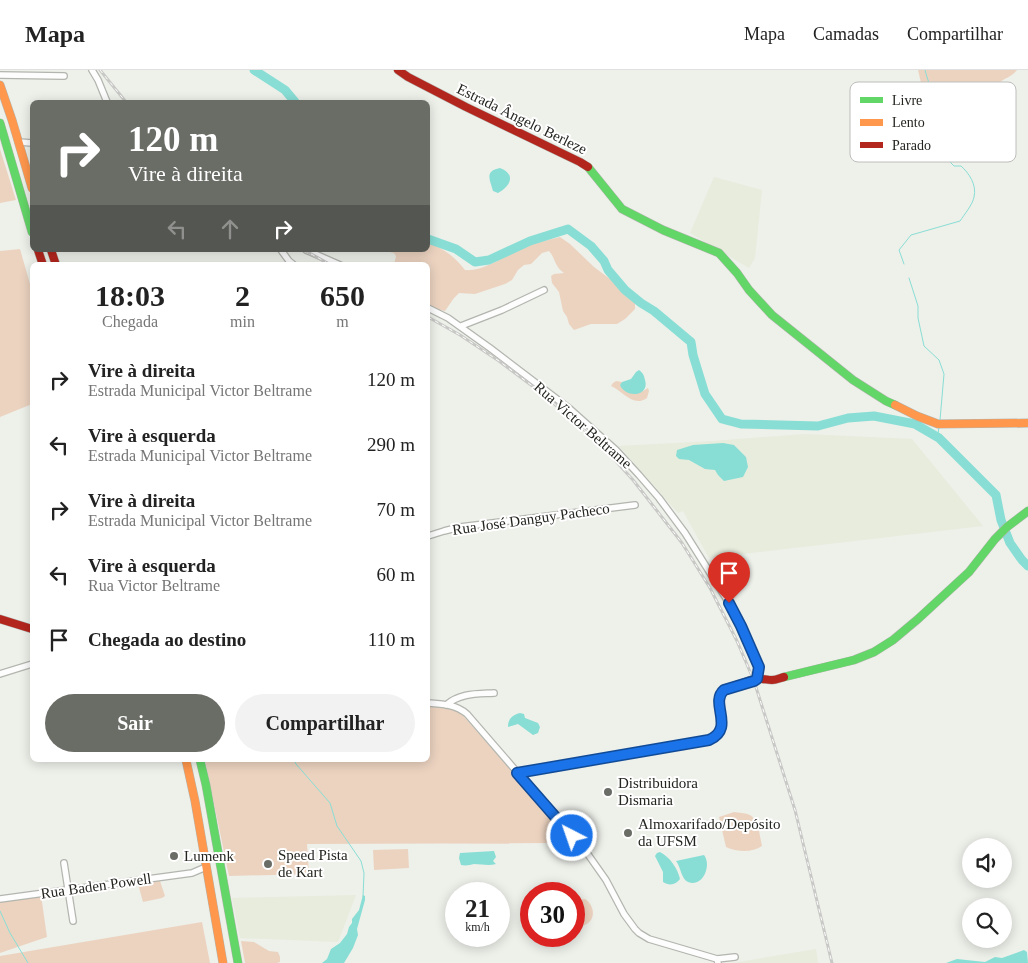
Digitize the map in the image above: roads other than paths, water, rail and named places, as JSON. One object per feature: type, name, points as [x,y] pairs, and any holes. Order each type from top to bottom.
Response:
[{"type":"main road","name":"Estrada Ângelo Berleze","points":[[398,70],[466,107],[580,162],[588,167],[622,209],[628,213],[663,230],[720,253],[749,290],[772,315],[853,380],[886,401],[938,424],[1028,423]]},
{"type":"main road","points":[[0,85],[3,104],[19,142],[30,181]]},
{"type":"main road","points":[[0,123],[30,225]]},
{"type":"main road","points":[[517,773],[709,740],[718,734],[720,730],[722,718],[719,698],[721,692],[757,679],[772,680],[854,660],[874,652],[893,640],[918,619],[969,572],[1007,527],[1028,511]]},
{"type":"main road","points":[[0,619],[30,628]]},
{"type":"main road","points":[[186,762],[206,867],[201,877],[223,963]]},
{"type":"main road","points":[[193,762],[198,781],[206,785]]},
{"type":"main road","points":[[200,762],[238,963]]},
{"type":"main road","points":[[195,801],[202,803],[204,808],[214,869],[227,905]]},
{"type":"street","points":[[92,70],[106,100]]},
{"type":"street","points":[[0,75],[64,76]]},
{"type":"street","points":[[19,142],[30,143]]},
{"type":"street","points":[[282,252],[290,262]]},
{"type":"street","points":[[311,252],[333,262]]},
{"type":"street","points":[[461,326],[502,310],[544,290]]},
{"type":"street","name":"Rua Victor Beltrame","points":[[430,309],[461,326],[570,409],[616,450],[654,492],[685,533],[729,603],[759,667],[757,679]]},
{"type":"street","name":"Rua José Danguy Pacheco","points":[[430,535],[460,527],[635,505]]},
{"type":"street","points":[[0,674],[30,665]]},
{"type":"street","points":[[446,705],[452,700],[465,695],[494,693]]},
{"type":"street","points":[[430,703],[453,706],[467,714],[587,853],[606,880],[624,914],[639,933],[658,942],[718,961],[735,957]]},
{"type":"street","points":[[64,863],[74,921]]},
{"type":"street","name":"Rua Baden Powell","points":[[0,899],[68,890],[201,877],[206,867]]},
{"type":"water","points":[[500,168],[508,173],[510,180],[509,184],[498,193],[493,191],[489,176],[492,171]]},
{"type":"water","points":[[639,370],[645,378],[646,385],[644,390],[637,394],[627,392],[620,385],[622,382],[631,379]]},
{"type":"water","points":[[723,443],[734,445],[746,457],[748,467],[743,477],[724,481],[715,470],[705,469],[689,460],[679,459],[676,456],[677,450],[693,445]]},
{"type":"water","points":[[520,713],[524,714],[525,718],[538,723],[540,727],[538,733],[533,735],[518,724],[508,727],[511,718]]},
{"type":"water","points":[[494,851],[496,857],[493,861],[496,864],[461,865],[460,853]]},
{"type":"water","points":[[660,852],[670,860],[677,871],[680,879],[674,884],[663,882],[663,872],[655,856]]},
{"type":"water","points":[[704,855],[707,864],[705,874],[698,882],[688,882],[676,861]]},
{"type":"water","points":[[363,895],[365,900],[357,929],[358,935],[344,963],[322,963],[327,959],[331,949],[340,943],[347,934],[352,919],[359,910]]},
{"type":"water","points":[[1024,950],[1027,952],[1028,963],[946,963],[957,959],[985,962],[995,957],[1002,958]]},
{"type":"waterway","points":[[254,70],[285,90],[293,100]]},
{"type":"waterway","points":[[925,70],[929,82]]},
{"type":"waterway","points":[[904,264],[899,250],[911,235],[960,221],[972,203],[975,193],[967,172],[961,166],[954,166],[951,162]]},
{"type":"waterway","points":[[430,240],[456,249],[475,262],[489,260],[530,241],[568,229],[591,246],[625,290],[691,342],[705,394],[722,419],[741,424],[818,426],[848,418],[874,416],[915,424],[939,438],[996,495],[1001,520],[1010,543],[1028,566]]},
{"type":"waterway","points":[[909,278],[918,306],[918,318],[924,346],[939,360],[944,374],[940,420]]},
{"type":"waterway","points":[[939,427],[939,438]]},
{"type":"waterway","points":[[295,762],[330,803],[337,826],[361,861],[364,873],[363,897]]},
{"type":"waterway","points":[[0,911],[10,933],[28,963]]},
{"type":"railway","points":[[100,70],[124,100]]},
{"type":"railway","points":[[308,252],[326,262]]},
{"type":"railway","points":[[430,318],[460,335],[499,361],[571,418],[602,446],[633,480],[682,543],[710,588],[737,641],[754,681],[795,810],[832,963]]},
{"type":"place","name":"Distribuidora Dismaria","points":[[608,792]]},
{"type":"place","name":"Almoxarifado/Depósito da UFSM","points":[[628,833]]},
{"type":"place","name":"Lumenk","points":[[174,856]]},
{"type":"place","name":"Speed Pista de Kart","points":[[268,864]]}]
